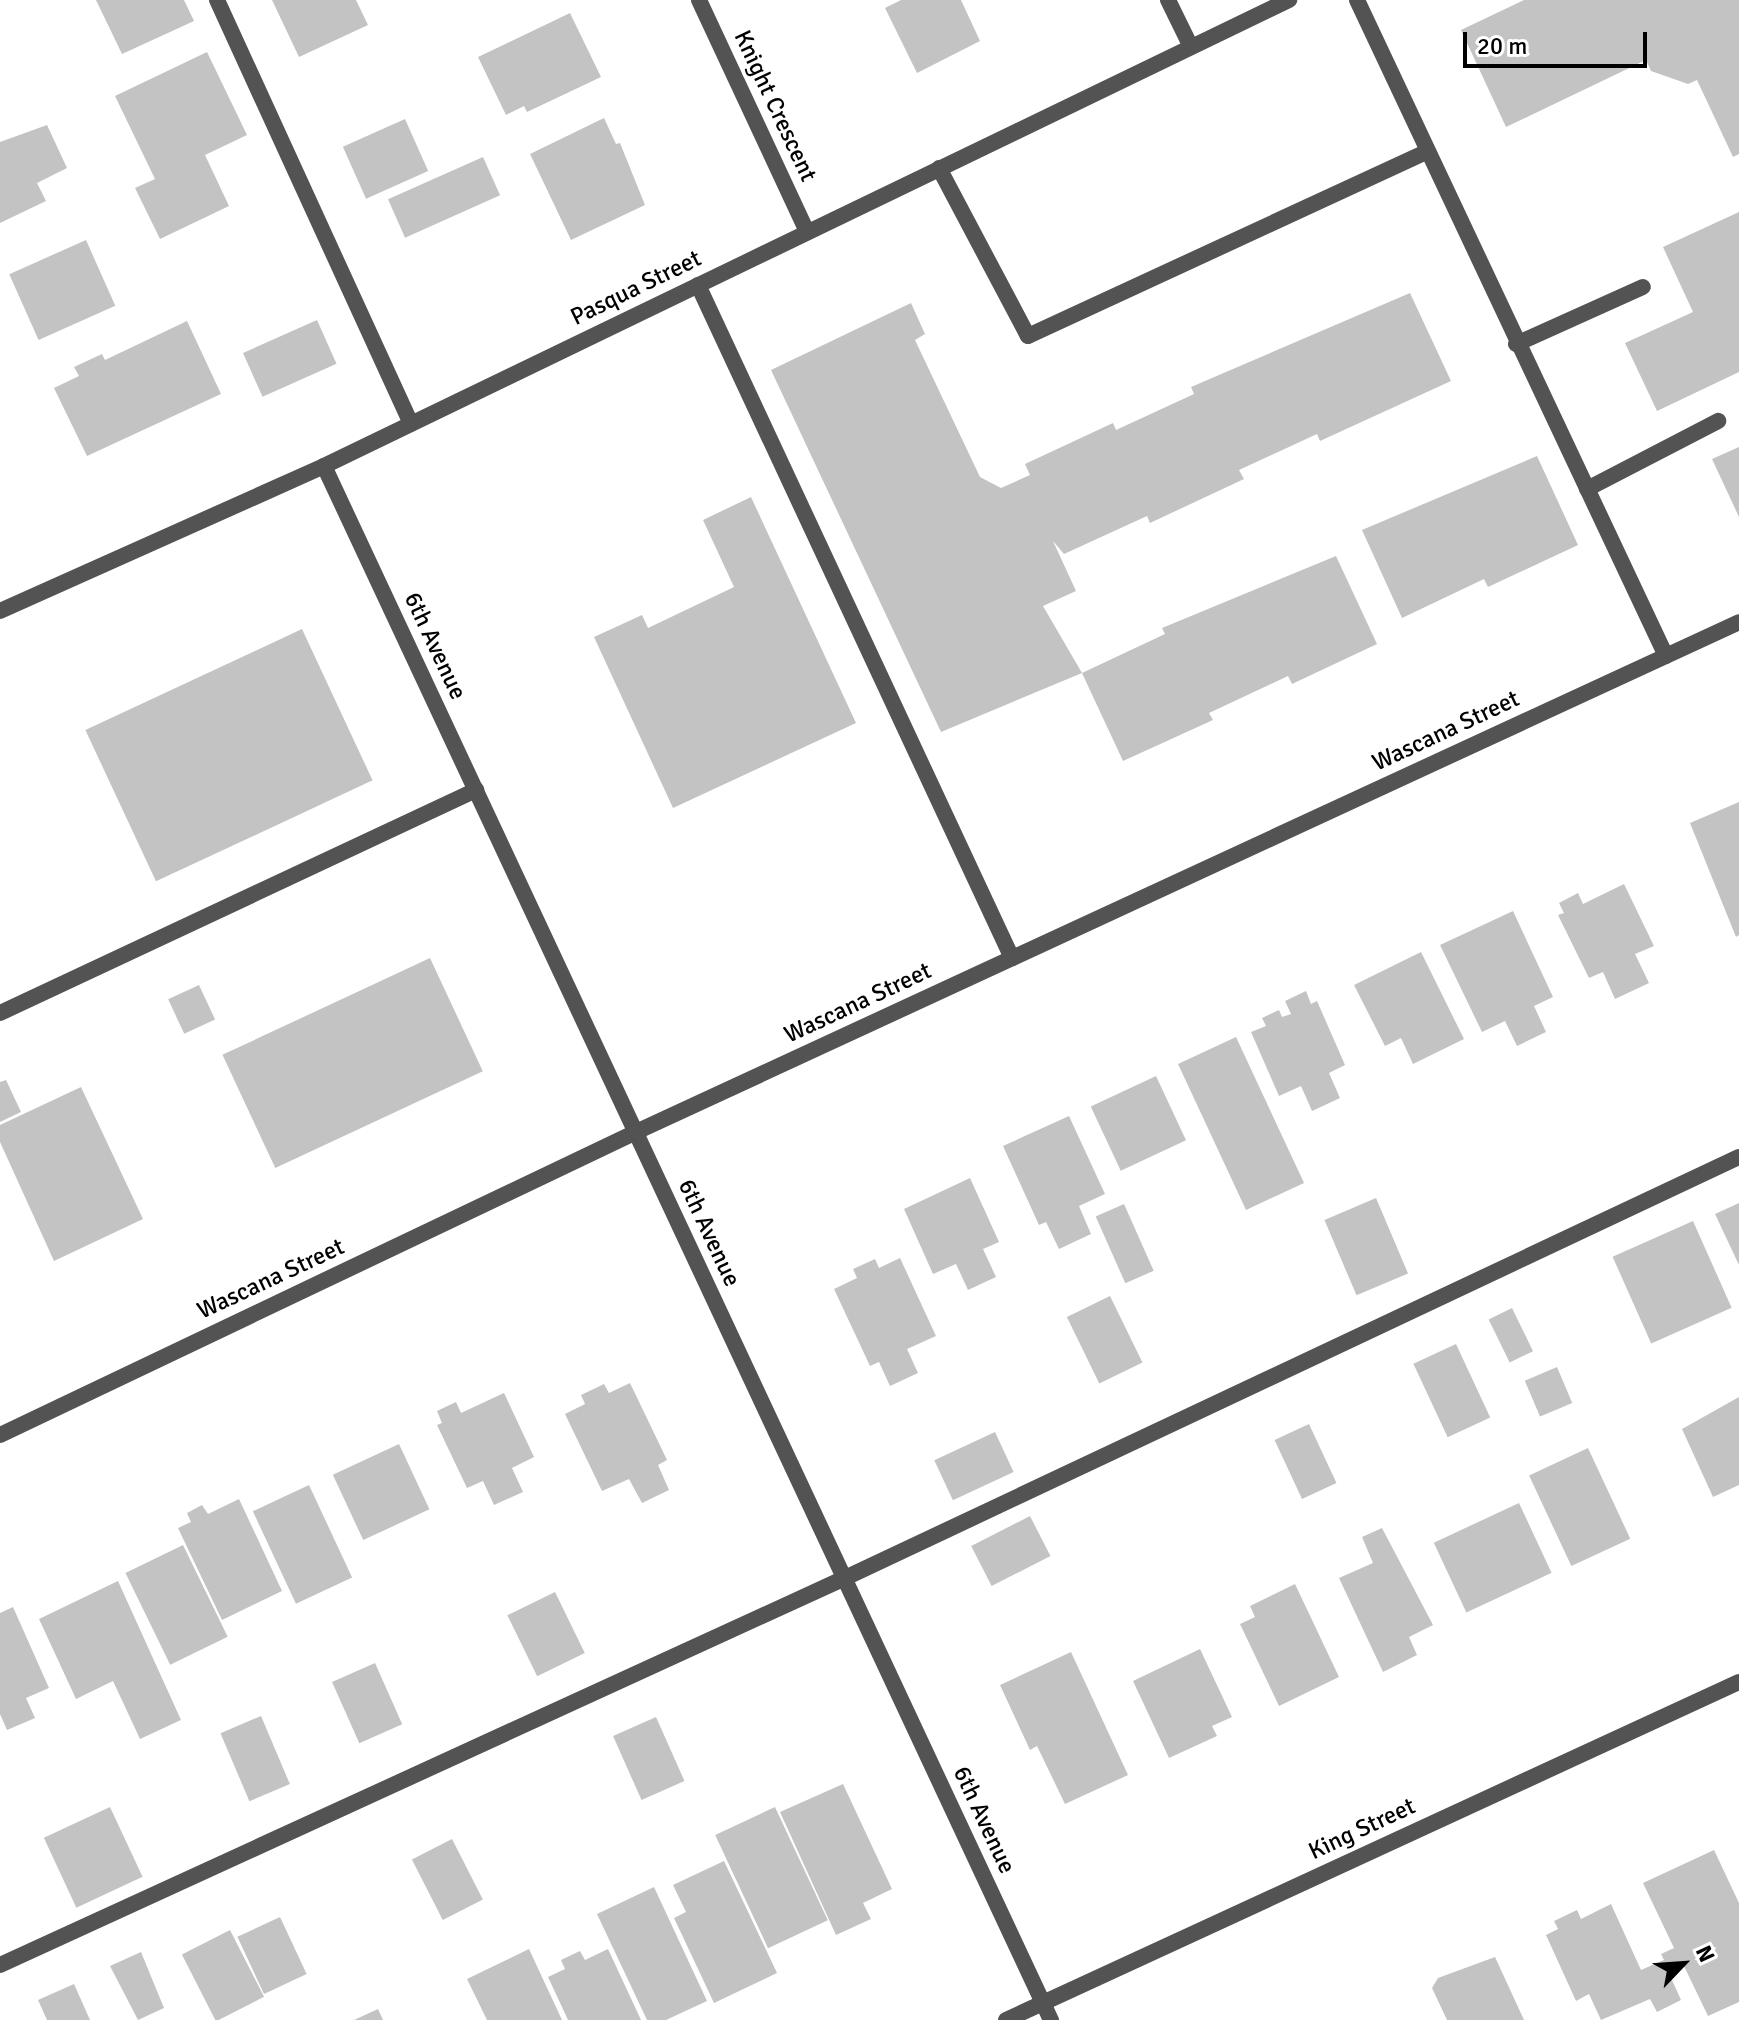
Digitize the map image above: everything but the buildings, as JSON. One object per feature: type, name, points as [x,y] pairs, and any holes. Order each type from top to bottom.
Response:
[{"type":"street","points":[[217,0],[411,424]]},
{"type":"street","name":"Knight Crescent","points":[[699,0],[807,232]]},
{"type":"street","points":[[1168,0],[1191,47]]},
{"type":"street","name":"Pasqua Street","points":[[1,607],[324,466],[1289,0]]},
{"type":"street","points":[[1357,0],[1516,344],[1666,656]]},
{"type":"street","points":[[939,168],[1028,336],[1426,152]]},
{"type":"street","points":[[698,285],[1012,958]]},
{"type":"street","points":[[1516,344],[1643,287]]},
{"type":"street","points":[[1587,489],[1718,421]]},
{"type":"street","name":"6th Avenue","points":[[324,466],[1051,2020]]},
{"type":"street","name":"Wascana Street","points":[[0,1435],[636,1132],[1739,622]]},
{"type":"street","points":[[0,1013],[476,790]]},
{"type":"street","points":[[0,1965],[845,1578],[1739,1157]]},
{"type":"street","name":"King Street","points":[[1006,2020],[1739,1682]]}]
